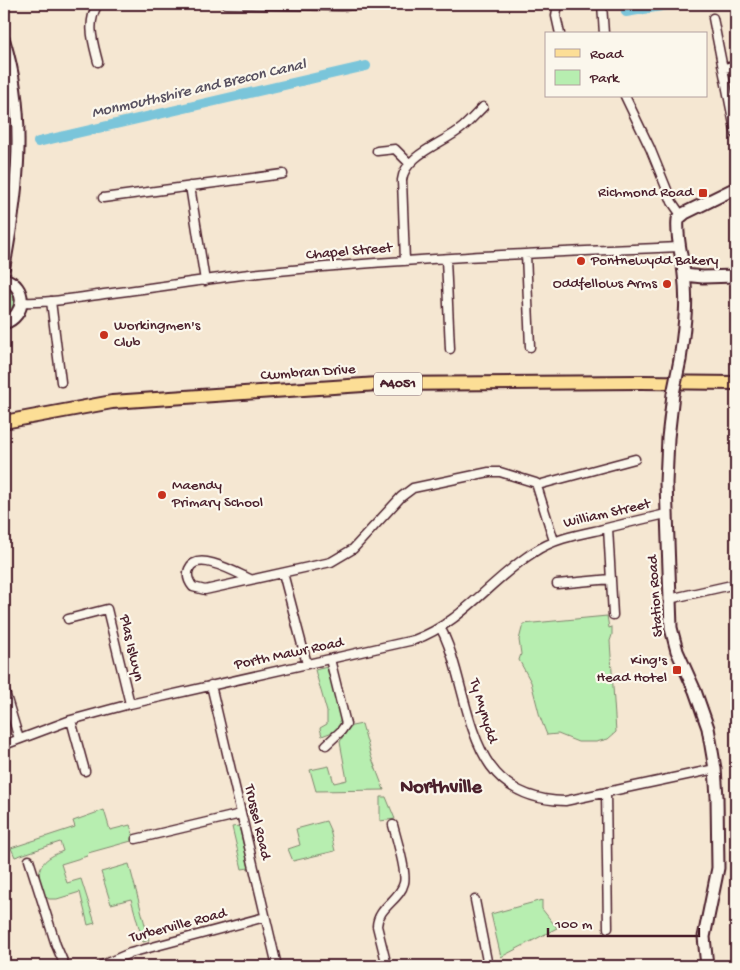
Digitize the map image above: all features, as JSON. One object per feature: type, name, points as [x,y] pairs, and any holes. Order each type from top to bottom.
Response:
[{"type":"main road","name":"Cwmbran Drive","points":[[4,422],[112,402],[378,384],[736,383]]},
{"type":"street","points":[[98,4],[91,21],[91,34],[98,62]]},
{"type":"street","points":[[226,4],[341,6],[379,4]]},
{"type":"street","points":[[558,4],[556,16],[560,32]]},
{"type":"street","points":[[602,4],[604,32]]},
{"type":"street","points":[[713,18],[736,135]]},
{"type":"street","points":[[4,41],[14,77],[19,141],[12,226],[4,266]]},
{"type":"street","points":[[723,68],[736,66]]},
{"type":"street","points":[[626,98],[650,148],[672,202],[681,215],[736,188]]},
{"type":"street","points":[[405,261],[402,180],[404,170],[409,163],[462,128],[483,107]]},
{"type":"street","points":[[377,151],[395,149],[409,163]]},
{"type":"street","points":[[103,198],[283,174]]},
{"type":"street","points":[[190,186],[205,280]]},
{"type":"street","name":"Station Road","points":[[681,215],[678,224],[679,247],[684,274],[686,324],[673,394],[668,438],[666,514],[669,599],[673,639],[704,715],[715,768],[719,849],[715,883],[704,937],[707,966]]},
{"type":"street","name":"Chapel Street","points":[[22,302],[51,301],[205,280],[297,270],[405,261],[679,247]]},
{"type":"street","points":[[526,254],[530,348]]},
{"type":"street","points":[[446,259],[450,349]]},
{"type":"street","points":[[684,274],[703,277],[736,276]]},
{"type":"street","points":[[4,279],[14,284],[18,289],[22,302],[21,308],[14,318],[4,323]]},
{"type":"street","points":[[51,301],[61,382]]},
{"type":"street","points":[[538,485],[635,459]]},
{"type":"street","points":[[250,579],[204,561],[199,561],[192,565],[188,576],[191,585],[196,589],[202,590],[316,566],[343,556],[358,544],[400,497],[413,488],[490,472],[500,472],[530,480],[538,485],[554,541]]},
{"type":"street","name":"William Street","points":[[554,541],[666,514]]},
{"type":"street","points":[[608,528],[613,615]]},
{"type":"street","name":"Porth Mawr Road","points":[[4,745],[71,720],[130,704],[414,640],[440,627],[464,610],[532,553],[554,541]]},
{"type":"street","points":[[283,573],[307,664]]},
{"type":"street","points":[[557,584],[611,579]]},
{"type":"street","points":[[669,599],[736,584]]},
{"type":"street","name":"Plas Islwyn","points":[[68,619],[107,609],[130,704]]},
{"type":"street","name":"Ty Mynydd","points":[[440,627],[450,649],[477,745],[499,776],[519,791],[542,800],[565,801],[715,768]]},
{"type":"street","points":[[326,745],[346,724],[330,660]]},
{"type":"street","name":"Trussel Road","points":[[211,685],[277,966]]},
{"type":"street","points":[[4,689],[19,740]]},
{"type":"street","points":[[71,720],[85,772]]},
{"type":"street","points":[[606,792],[608,928]]},
{"type":"street","points":[[136,839],[241,814]]},
{"type":"street","points":[[387,966],[377,921],[402,889],[405,880],[393,825]]},
{"type":"street","points":[[29,860],[56,945],[65,966]]},
{"type":"street","points":[[475,900],[488,966]]},
{"type":"street","name":"Turberville Road","points":[[100,966],[110,964],[130,953],[265,917]]},
{"type":"green space","points":[[4,287],[11,293],[14,301],[11,309],[4,315]]},
{"type":"green space","points":[[607,616],[609,628],[612,627],[610,641],[616,732],[608,739],[596,742],[578,742],[558,734],[547,735],[531,682],[519,660],[521,654],[519,640],[523,624]]},
{"type":"green space","points":[[327,667],[342,723],[340,729],[322,736],[320,728],[327,724],[327,712],[315,670]]},
{"type":"green space","points":[[362,724],[371,756],[384,790],[316,791],[310,770],[329,766],[334,783],[347,780],[340,742],[347,727]]},
{"type":"green space","points":[[380,797],[386,797],[395,819],[380,821]]},
{"type":"green space","points":[[104,810],[110,830],[130,825],[135,840],[88,853],[87,856],[61,864],[67,883],[81,879],[95,923],[88,925],[80,892],[57,899],[49,899],[42,890],[39,873],[47,860],[63,851],[60,842],[15,857],[11,848],[75,827],[73,821]]},
{"type":"green space","points":[[326,821],[335,851],[293,861],[288,849],[300,845],[296,829]]},
{"type":"green space","points":[[239,826],[249,868],[242,869],[232,827]]},
{"type":"green space","points":[[129,864],[149,940],[143,942],[131,899],[111,904],[101,872]]},
{"type":"green space","points":[[542,900],[542,909],[557,928],[501,957],[491,914]]},
{"type":"waterway","name":"Monmouthshire and Brecon Canal","points":[[626,12],[673,4]]},
{"type":"waterway","name":"Monmouthshire and Brecon Canal","points":[[38,142],[366,66]]},
{"type":"place","name":"Richmond Road","points":[[703,193]]},
{"type":"place","name":"Pontnewydd Bakery","points":[[581,261]]},
{"type":"place","name":"Oddfellows Arms","points":[[667,284]]},
{"type":"place","name":"Workingmen's Club","points":[[104,335]]},
{"type":"place","name":"Maendy Primary School","points":[[162,495]]},
{"type":"place","name":"King's Head Hotel","points":[[677,670]]},
{"type":"district","name":"Northville","points":[[441,788]]}]
